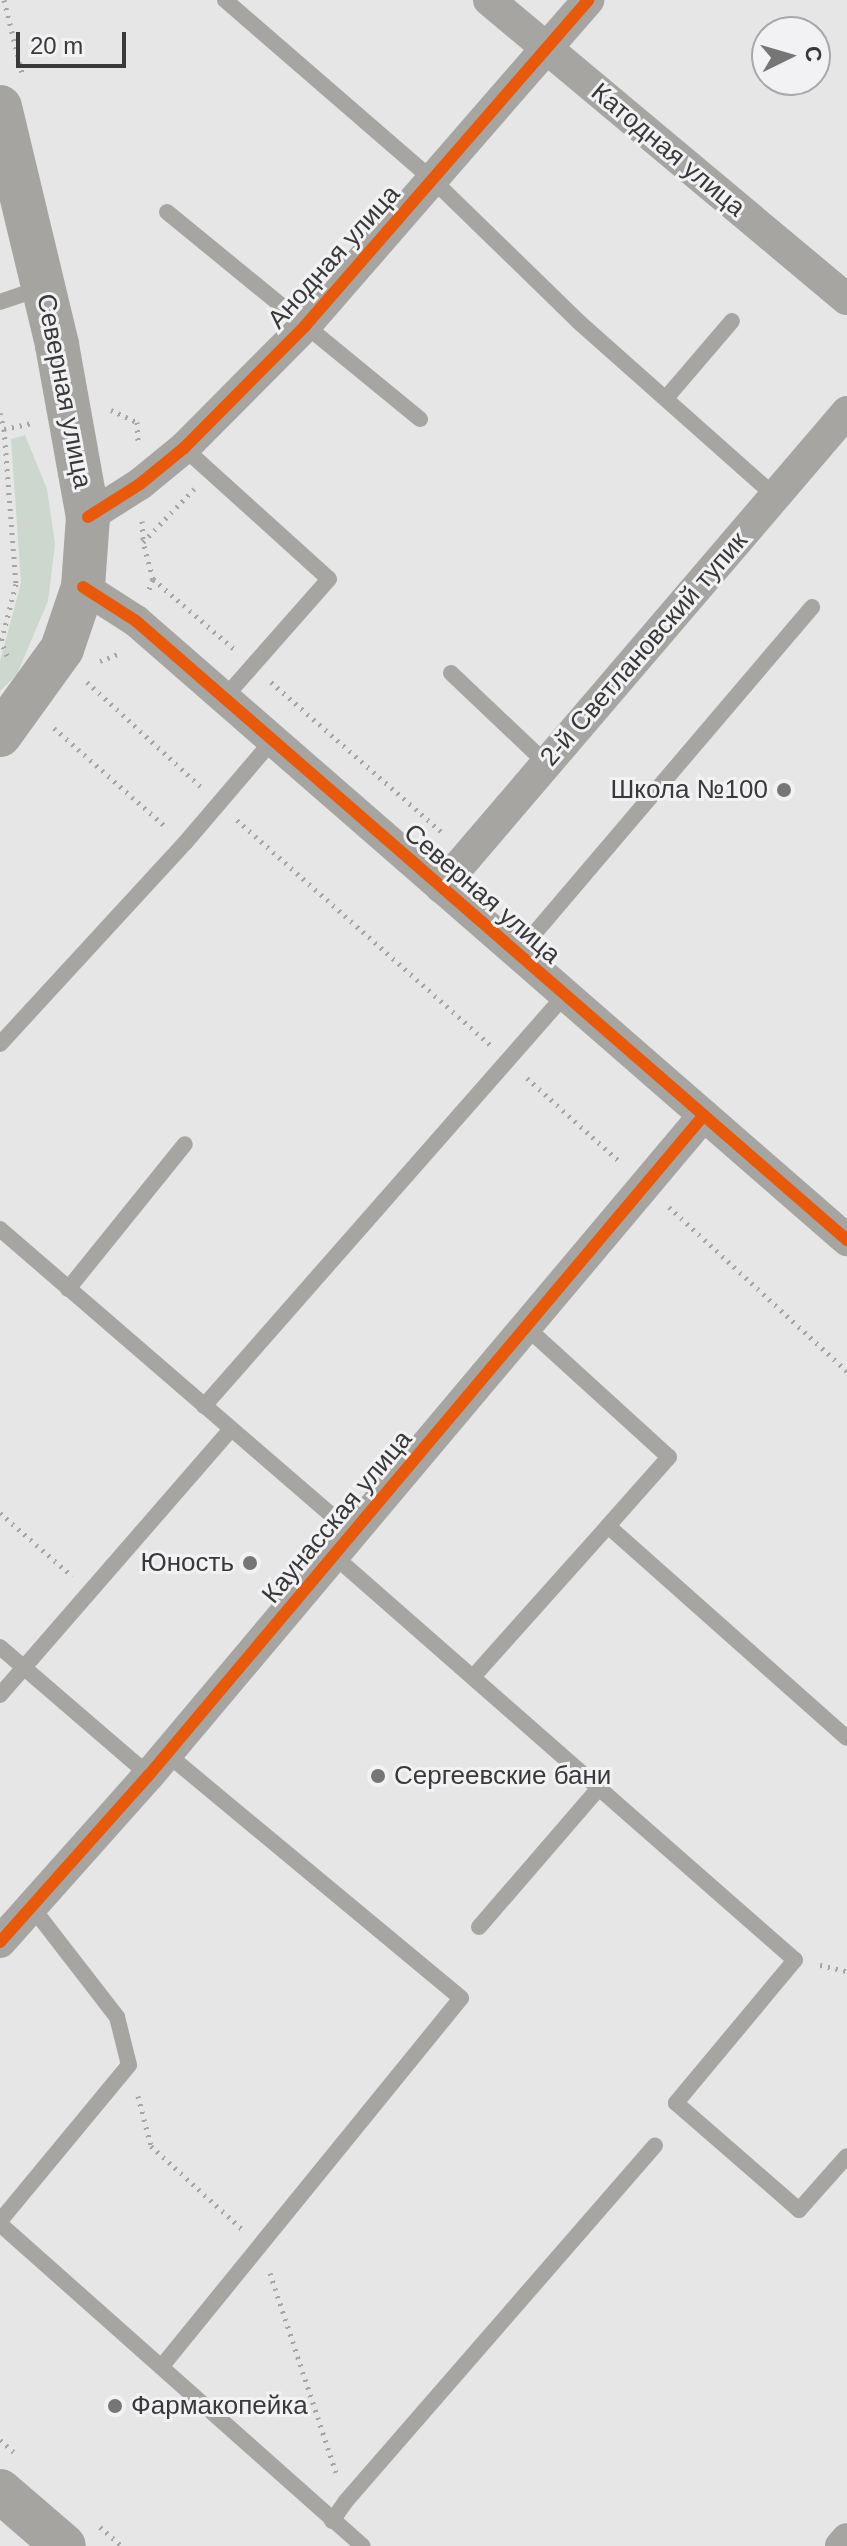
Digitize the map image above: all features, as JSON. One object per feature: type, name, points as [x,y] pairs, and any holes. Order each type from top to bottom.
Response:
[{"type":"main road","name":"Северная улица","points":[[0,107],[43,287],[88,517],[83,587]]},
{"type":"main road","points":[[13,719],[62,649],[83,587]]},
{"type":"main road","points":[[0,2491],[64,2546]]},
{"type":"street","name":"Катодная улица","points":[[489,0],[847,299]]},
{"type":"street","name":"Анодная улица","points":[[88,517],[140,484],[184,448],[305,326],[588,0]]},
{"type":"street","name":"2-й Светлановский тупик","points":[[441,887],[847,412]]},
{"type":"street","name":"Северная улица","points":[[83,587],[136,621],[847,1240]]},
{"type":"street","name":"Каунасская улица","points":[[0,1942],[158,1764],[704,1115]]},
{"type":"street","points":[[841,2546],[847,2539]]},
{"type":"lane","points":[[225,0],[433,180],[580,323],[667,397],[776,497]]},
{"type":"lane","points":[[167,212],[420,419]]},
{"type":"lane","points":[[0,302],[43,287]]},
{"type":"lane","points":[[667,397],[732,321]]},
{"type":"lane","points":[[184,448],[329,579],[224,698]]},
{"type":"lane","points":[[516,955],[812,607]]},
{"type":"lane","points":[[451,673],[546,763]]},
{"type":"lane","points":[[0,1044],[185,843],[273,740]]},
{"type":"lane","points":[[204,1406],[565,995]]},
{"type":"lane","points":[[68,1289],[185,1144]]},
{"type":"lane","points":[[0,1229],[231,1429],[473,1677],[795,1960],[676,2103],[799,2210],[847,2156]]},
{"type":"lane","points":[[473,1677],[669,1457],[526,1327]]},
{"type":"lane","points":[[0,1695],[231,1429]]},
{"type":"lane","points":[[608,1526],[847,1738]]},
{"type":"lane","points":[[0,1647],[24,1668],[158,1764],[461,1998],[162,2366]]},
{"type":"lane","points":[[479,1927],[599,1788]]},
{"type":"lane","points":[[32,1907],[117,2017],[129,2065],[0,2223],[363,2546]]},
{"type":"lane","points":[[332,2521],[346,2501],[655,2145]]},
{"type":"path","points":[[0,413],[4,429],[16,584],[0,641],[13,719],[185,843]]},
{"type":"path","points":[[153,579],[468,855]]},
{"type":"path","points":[[80,675],[847,1371]]},
{"type":"path","points":[[0,1513],[89,1590]]},
{"type":"shaded area","points":[[25,435],[47,489],[55,544],[48,601],[17,674],[0,691],[0,661],[21,583],[11,439]]},
{"type":"cycle path","points":[[88,517],[140,484],[184,448],[305,326],[588,0]]},
{"type":"cycle path","points":[[83,587],[136,621],[847,1240]]},
{"type":"cycle path","points":[[0,1942],[149,1775],[704,1115]]},
{"type":"place","name":"Школа №100","points":[[784,790]]},
{"type":"place","name":"Юность","points":[[250,1563]]},
{"type":"place","name":"Сергеевские бани","points":[[378,1776]]},
{"type":"place","name":"Фармакопейка","points":[[115,2406]]}]
